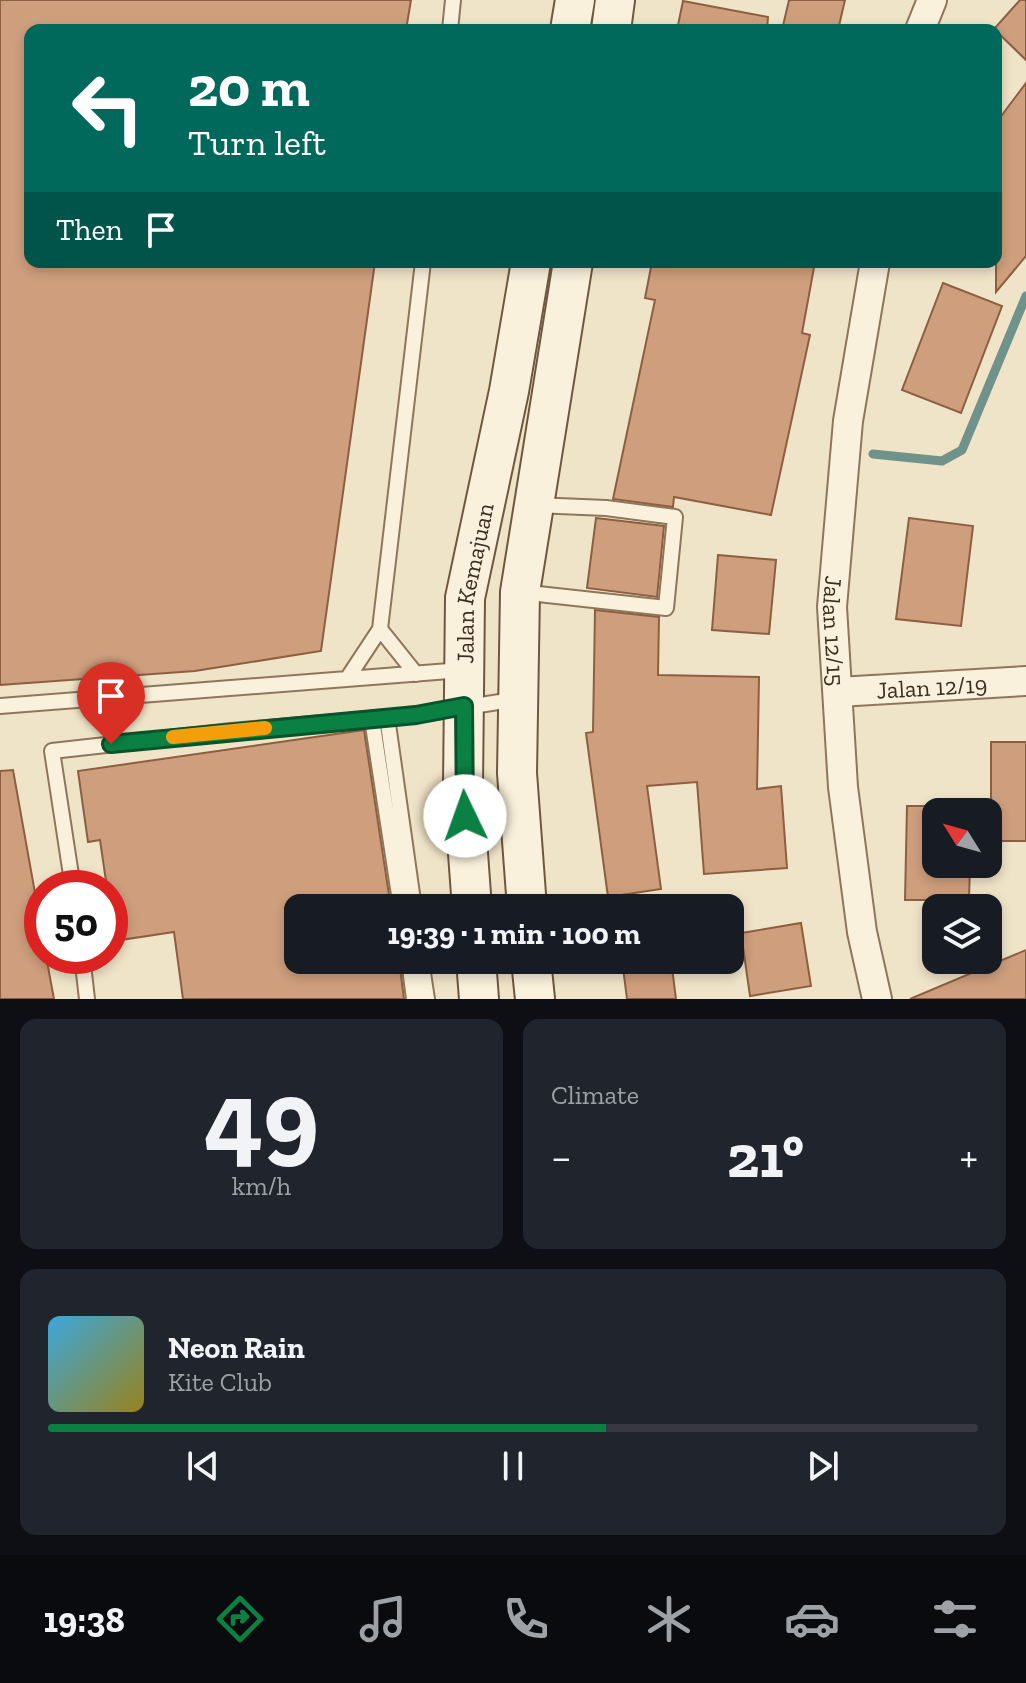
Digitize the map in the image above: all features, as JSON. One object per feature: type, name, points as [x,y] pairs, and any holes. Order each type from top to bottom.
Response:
[{"type":"main road","points":[[571,24],[575,0]]},
{"type":"main road","points":[[612,24],[615,0]]},
{"type":"main road","name":"Jalan Kemajuan","points":[[471,894],[463,785],[465,598],[509,391],[530,268]]},
{"type":"main road","name":"Jalan Kemajuan","points":[[526,894],[517,773],[520,592],[572,268]]},
{"type":"main road","points":[[477,974],[479,999]]},
{"type":"main road","points":[[532,974],[535,999]]},
{"type":"street","points":[[922,24],[932,0]]},
{"type":"street","name":"Jalan 12/15","points":[[874,268],[848,421],[833,591],[843,787],[862,932],[877,999]]},
{"type":"street","name":"Jalan 12/19","points":[[838,692],[1026,681]]},
{"type":"lane","points":[[451,24],[453,0]]},
{"type":"lane","points":[[347,679],[380,629],[422,268]]},
{"type":"lane","points":[[520,592],[666,608],[675,517],[606,508],[533,505]]},
{"type":"lane","points":[[380,629],[416,674]]},
{"type":"lane","points":[[0,706],[416,674],[518,699]]},
{"type":"lane","points":[[70,870],[52,751],[380,718],[464,688]]},
{"type":"lane","points":[[380,718],[399,894]]},
{"type":"lane","points":[[380,718],[411,894]]},
{"type":"lane","points":[[84,974],[87,999]]},
{"type":"lane","points":[[411,974],[414,999]]},
{"type":"lane","points":[[423,974],[427,999]]},
{"type":"building","points":[[0,0],[411,0],[407,24],[24,24],[24,268],[374,268],[321,651],[195,671],[0,685]]},
{"type":"building","points":[[789,0],[845,0],[839,24],[783,24]]},
{"type":"building","points":[[1020,0],[1026,0],[1026,60],[1002,37],[1002,24],[998,24]]},
{"type":"building","points":[[683,1],[768,17],[767,24],[678,24]]},
{"type":"building","points":[[1026,83],[1026,256],[996,292],[996,268],[1002,268],[1002,115]]},
{"type":"building","points":[[651,268],[814,268],[802,333],[810,335],[771,515],[674,497],[673,507],[613,499],[655,300],[645,298]]},
{"type":"building","points":[[943,283],[1002,306],[961,413],[902,390]]},
{"type":"building","points":[[596,518],[664,526],[657,597],[587,588]]},
{"type":"building","points":[[909,518],[973,526],[961,626],[896,619]]},
{"type":"building","points":[[718,555],[776,560],[769,634],[712,630]]},
{"type":"building","points":[[595,610],[659,617],[658,675],[759,677],[757,789],[781,786],[787,868],[704,874],[697,782],[647,786],[661,889],[608,894],[586,733],[593,732]]},
{"type":"building","points":[[364,730],[389,894],[284,894],[284,974],[401,974],[404,999],[183,999],[174,932],[128,939],[128,870],[104,870],[100,840],[88,842],[78,771]]},
{"type":"building","points":[[991,742],[1026,742],[1026,841],[1002,841],[1002,798],[991,798]]},
{"type":"building","points":[[13,770],[31,870],[24,870],[24,974],[49,974],[54,999],[0,999],[0,771]]},
{"type":"building","points":[[907,806],[922,806],[922,878],[970,878],[969,894],[922,894],[922,900],[905,900]]},
{"type":"building","points":[[801,923],[811,986],[750,996],[744,932]]},
{"type":"building","points":[[1026,950],[1026,999],[910,999],[969,974],[1002,974],[1002,960]]},
{"type":"building","points":[[624,974],[673,974],[676,999],[627,999]]},
{"type":"waterway","points":[[873,454],[942,461],[962,450],[1026,296]]},
{"type":"slow traffic","points":[[173,737],[265,728]]},
{"type":"route","points":[[111,744],[416,715],[464,706],[465,816]]}]
